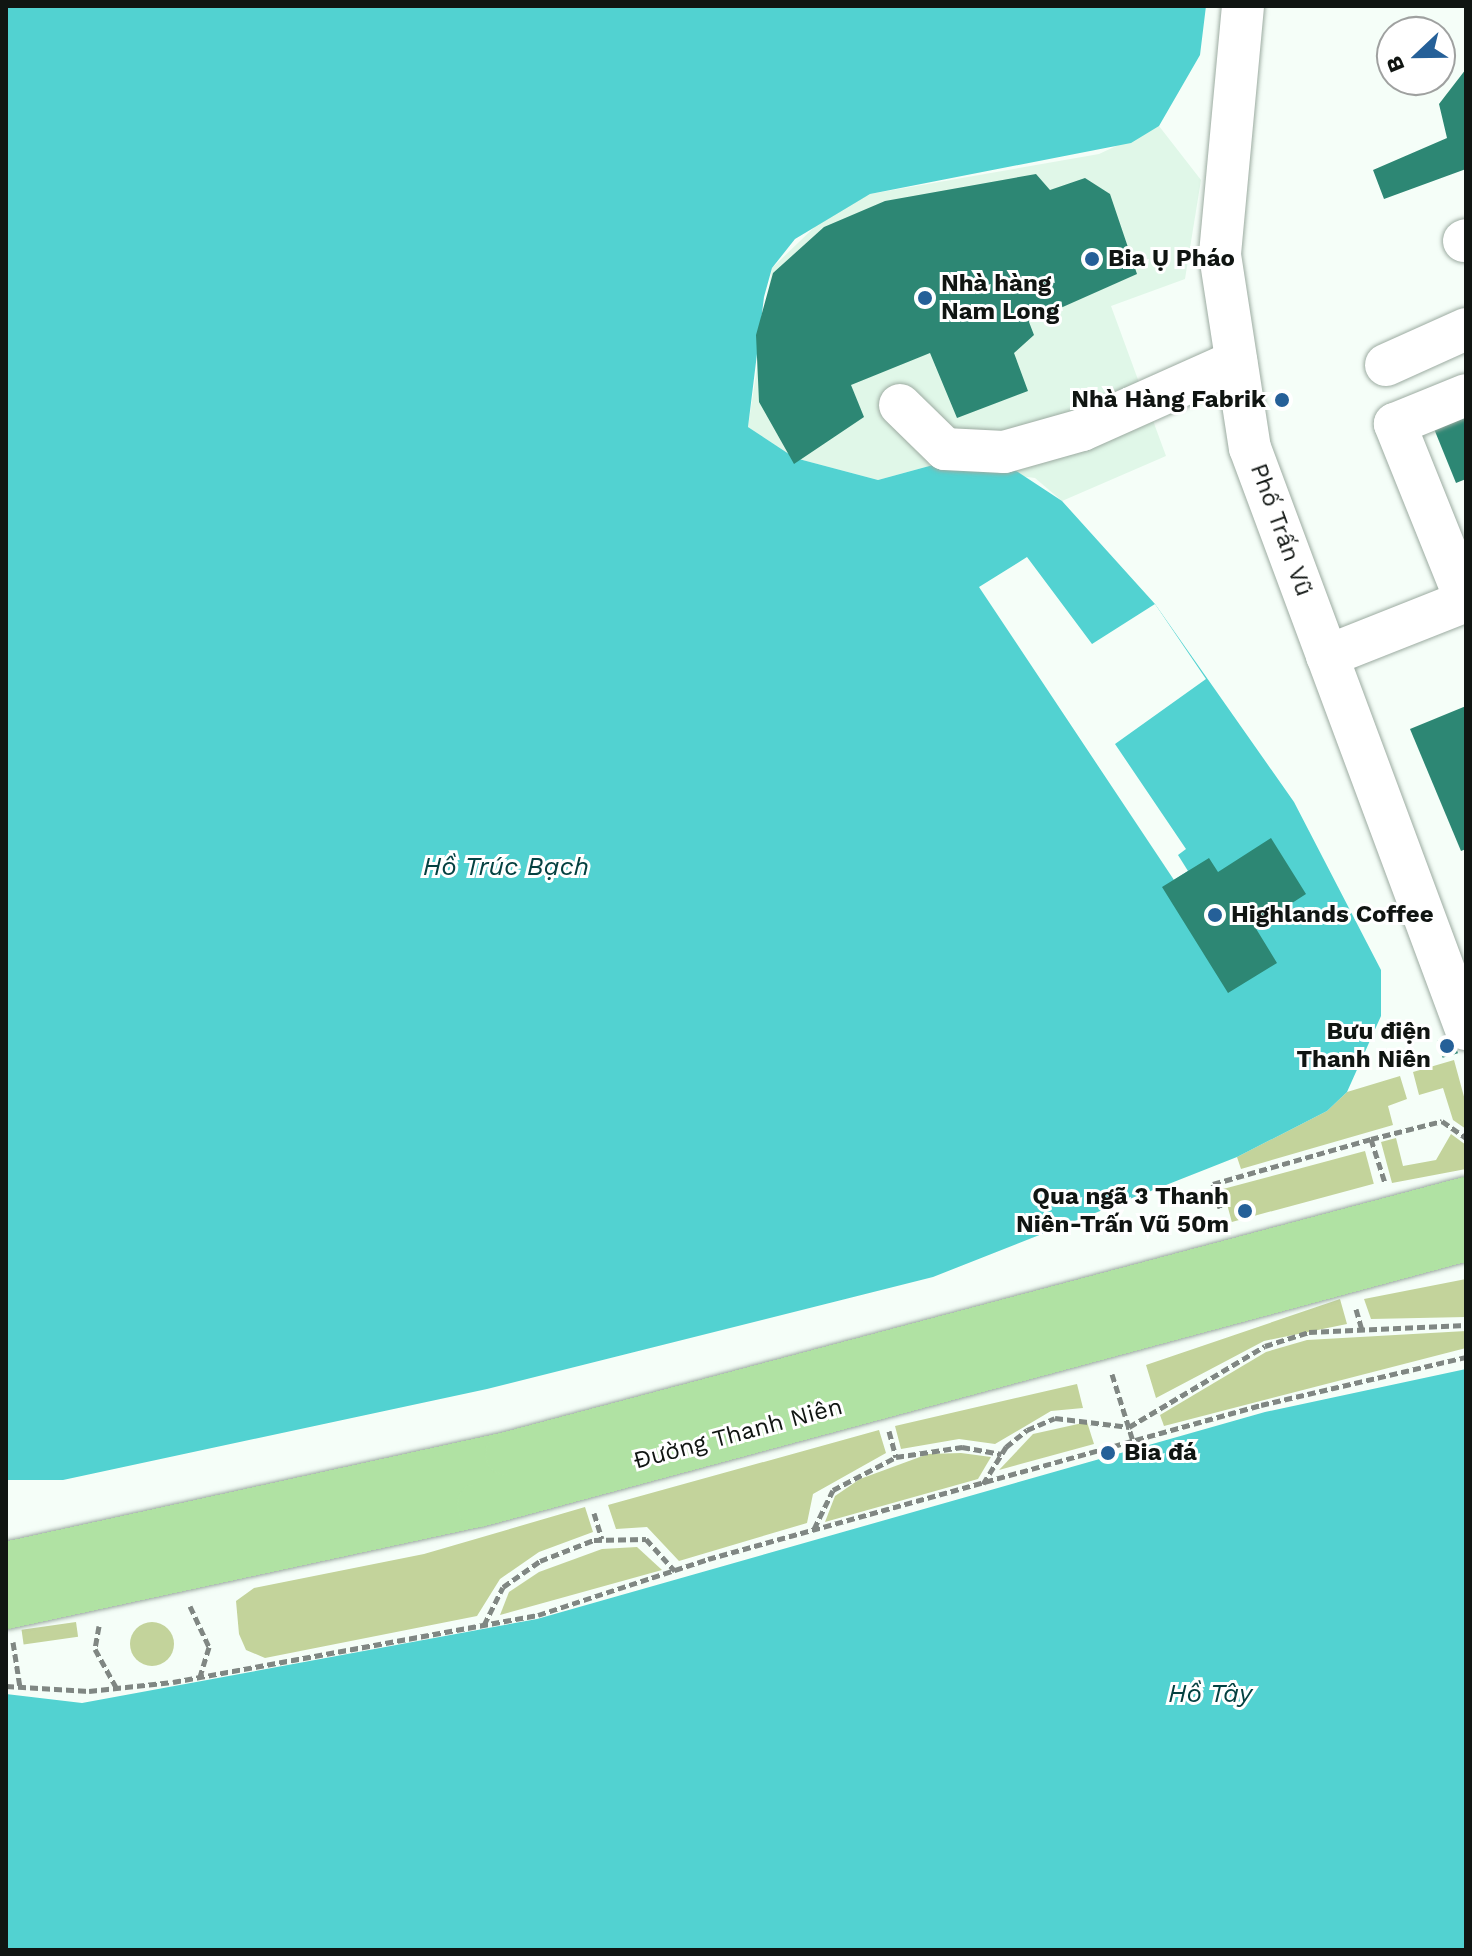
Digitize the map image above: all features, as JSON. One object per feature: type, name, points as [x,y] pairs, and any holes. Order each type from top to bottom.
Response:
[{"type":"main road","name":"Đường Thanh Niên","points":[[6,1564],[507,1454],[1466,1199]]},
{"type":"main road","name":"Đường Thanh Niên","points":[[8,1616],[479,1505],[1466,1239]]},
{"type":"street","name":"Phố Trấn Vũ","points":[[1243,6],[1220,255],[1250,448],[1466,1029]]},
{"type":"street","points":[[1386,365],[1466,329]]},
{"type":"street","points":[[900,405],[945,449],[1004,452],[1082,430],[1236,361]]},
{"type":"street","points":[[1327,656],[1466,602],[1395,424],[1466,395]]},
{"type":"path","points":[[1220,1208],[1213,1184],[1371,1139],[1442,1121],[1466,1138]]},
{"type":"path","points":[[1371,1139],[1387,1191]]},
{"type":"path","points":[[983,1484],[1001,1454],[1055,1418],[1129,1427],[1219,1368],[1309,1332],[1466,1325]]},
{"type":"path","points":[[6,1686],[116,1687],[200,1678],[484,1625],[1133,1441],[1466,1357]]},
{"type":"path","points":[[1111,1370],[1133,1441]]},
{"type":"path","points":[[887,1422],[896,1457]]},
{"type":"path","points":[[814,1530],[833,1490],[896,1457],[962,1447],[1001,1454]]},
{"type":"path","points":[[591,1501],[602,1539]]},
{"type":"path","points":[[484,1625],[503,1587],[540,1561],[602,1539],[646,1539],[675,1571]]},
{"type":"path","points":[[175,1595],[203,1623],[209,1647],[200,1678]]},
{"type":"path","points":[[8,1616],[20,1687]]},
{"type":"path","points":[[105,1617],[95,1649],[116,1687]]},
{"type":"shaded area","points":[[1159,126],[1201,180],[1185,279],[1111,306],[1166,456],[1062,501],[1035,478],[933,465],[878,480],[795,458],[748,427],[772,268],[826,216],[870,194],[1099,154]]},
{"type":"green space","points":[[1454,1060],[1466,1104],[1466,1129],[1453,1120],[1443,1088],[1419,1095],[1413,1072]]},
{"type":"green space","points":[[1400,1076],[1407,1099],[1388,1106],[1393,1125],[1241,1169],[1237,1157],[1327,1111],[1347,1092]]},
{"type":"green space","points":[[1451,1134],[1466,1145],[1466,1169],[1392,1183],[1381,1142],[1396,1138],[1403,1166],[1436,1160]]},
{"type":"green space","points":[[1365,1151],[1374,1184],[1232,1222],[1223,1189]]},
{"type":"green space","points":[[1466,1279],[1466,1317],[1371,1319],[1364,1299]]},
{"type":"green space","points":[[1340,1299],[1347,1324],[1264,1341],[1156,1398],[1146,1365]]},
{"type":"green space","points":[[1466,1331],[1466,1348],[1164,1426],[1160,1415],[1266,1352],[1307,1340]]},
{"type":"green space","points":[[1077,1384],[1083,1408],[1051,1411],[995,1444],[959,1439],[901,1449],[895,1426]]},
{"type":"green space","points":[[1087,1422],[1094,1444],[999,1470],[1033,1434]]},
{"type":"green space","points":[[879,1430],[886,1453],[813,1494],[807,1523],[679,1561],[647,1527],[616,1529],[608,1505]]},
{"type":"green space","points":[[961,1453],[991,1457],[978,1479],[825,1522],[835,1496],[860,1479],[928,1454]]},
{"type":"green space","points":[[585,1507],[593,1532],[539,1552],[500,1579],[477,1616],[265,1658],[246,1650],[239,1634],[236,1601],[254,1588],[424,1554]]},
{"type":"green space","points":[[637,1547],[662,1570],[500,1615],[509,1592],[539,1572],[602,1549]]},
{"type":"green space","points":[[76,1622],[78,1637],[24,1645],[22,1630]]},
{"type":"green space","points":[[152,1622],[167,1629],[174,1644],[167,1659],[152,1666],[137,1659],[130,1644],[137,1629]]},
{"type":"water","name":"Hồ Trúc Bạch","points":[[6,6],[1206,6],[1200,55],[1159,126],[1131,143],[870,194],[795,239],[772,268],[764,297],[748,427],[795,458],[878,480],[933,465],[1001,461],[1062,501],[1155,604],[1294,802],[1381,970],[1381,1016],[1347,1092],[1327,1111],[1237,1157],[933,1277],[487,1389],[63,1480],[6,1480]]},
{"type":"water","name":"Hồ Tây","points":[[1466,1369],[1466,1950],[6,1950],[6,1694],[82,1703],[537,1619],[1265,1412]]},
{"type":"pier","points":[[1027,557],[1092,644],[1155,604],[1206,679],[1115,744],[1186,849],[1178,855],[1188,871],[1174,880],[979,587]]},
{"type":"building","points":[[1466,69],[1466,169],[1384,199],[1373,170],[1447,138],[1439,104],[1445,96],[1456,96],[1456,82]]},
{"type":"building","name":"Nhà hàng Nam Long","points":[[1036,174],[1050,190],[1085,178],[1110,194],[1137,274],[1029,322],[1034,335],[1014,353],[1028,391],[957,418],[930,353],[851,385],[864,417],[794,464],[759,402],[756,335],[773,273],[824,227],[885,201]]},
{"type":"building","points":[[1466,404],[1466,479],[1456,483],[1430,419]]},
{"type":"building","points":[[1466,706],[1466,849],[1461,851],[1410,729]]},
{"type":"building","points":[[1271,838],[1306,894],[1255,927],[1277,963],[1228,993],[1162,887],[1209,858],[1218,872]]},
{"type":"building","name":"Bưu điện Thanh Niên","points":[[1453,1036],[1458,1053],[1443,1058],[1438,1040]]},
{"type":"place","name":"Bia Ụ Pháo","points":[[1092,259]]},
{"type":"place","name":"Nhà hàng Nam Long","points":[[925,298]]},
{"type":"place","name":"Nhà Hàng Fabrik","points":[[1282,400]]},
{"type":"place","name":"Highlands Coffee","points":[[1215,915]]},
{"type":"place","name":"Bưu điện Thanh Niên","points":[[1447,1046]]},
{"type":"place","name":"Qua ngã 3 Thanh Niên-Trấn Vũ 50m","points":[[1245,1211]]},
{"type":"place","name":"Bia đá","points":[[1108,1453]]}]
